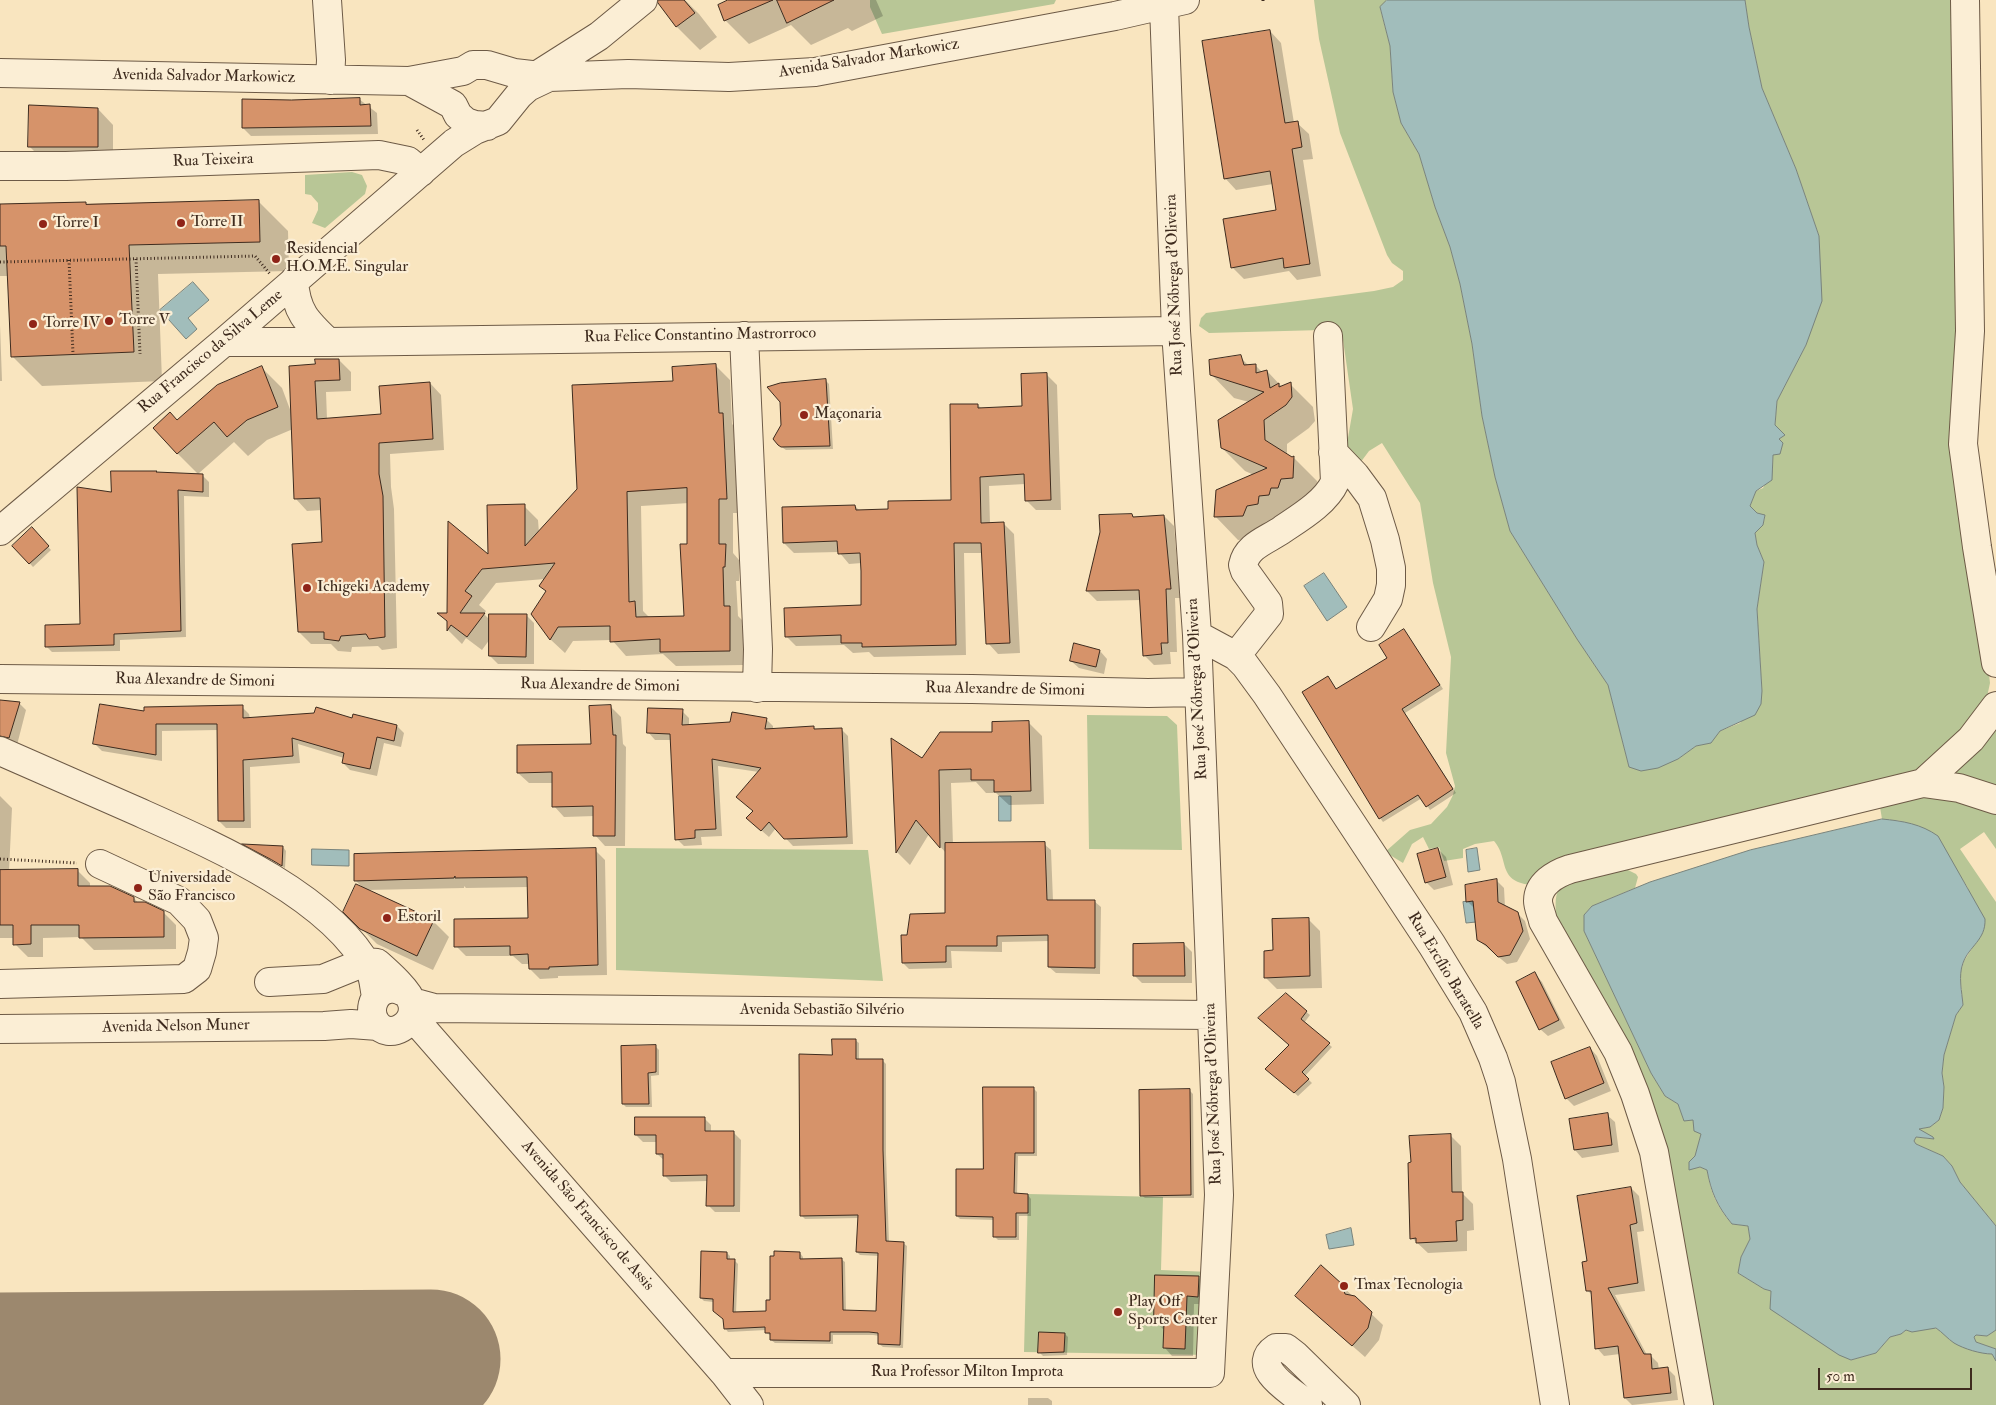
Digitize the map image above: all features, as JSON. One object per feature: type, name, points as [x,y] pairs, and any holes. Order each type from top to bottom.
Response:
[{"type":"street","points":[[327,0],[330,80]]},
{"type":"street","points":[[542,76],[501,70],[487,65],[473,65],[463,71],[454,82],[451,94],[453,105],[458,115],[466,122],[487,126],[498,121],[508,110],[512,102],[528,87],[599,36],[643,0]]},
{"type":"street","points":[[1965,0],[1970,331],[1963,444],[1977,547],[1996,663]]},
{"type":"street","name":"Avenida Salvador Markowicz","points":[[542,76],[612,74],[729,77],[815,72],[1175,3]]},
{"type":"street","name":"Rua José Nóbrega d'Oliveira","points":[[1175,3],[1176,331],[1197,635],[1218,1195],[1210,1373]]},
{"type":"street","points":[[599,36],[593,46],[593,57],[601,67],[612,74]]},
{"type":"street","points":[[501,70],[510,81],[512,102]]},
{"type":"street","name":"Avenida Salvador Markowicz","points":[[0,73],[409,81],[463,71]]},
{"type":"street","points":[[409,81],[453,105]]},
{"type":"street","points":[[444,152],[453,105]]},
{"type":"street","name":"Rua Francisco da Silva Leme","points":[[0,532],[224,342],[283,279],[421,172],[454,142],[487,126]]},
{"type":"street","name":"Rua Teixeira","points":[[0,166],[66,166],[379,155],[408,161],[421,172]]},
{"type":"street","points":[[283,279],[295,297],[300,311],[308,323],[328,342]]},
{"type":"street","name":"Rua Felice Constantino Mastrorroco","points":[[224,342],[1176,331]]},
{"type":"street","points":[[744,336],[757,620],[757,688]]},
{"type":"street","points":[[1236,656],[1269,614],[1270,609],[1268,603],[1245,571],[1244,560],[1255,546],[1282,530],[1311,508],[1331,490],[1335,482],[1328,336]]},
{"type":"street","points":[[1333,452],[1355,475],[1372,498],[1385,540],[1391,568],[1391,584],[1388,600],[1371,627]]},
{"type":"street","name":"Rua Ercílio Baratella","points":[[1197,635],[1236,656],[1246,665],[1432,945],[1473,1012],[1501,1082],[1517,1159],[1555,1405]]},
{"type":"street","name":"Rua Alexandre de Simoni","points":[[0,679],[972,689],[1148,693],[1199,692]]},
{"type":"street","points":[[1923,783],[1971,739],[1996,706]]},
{"type":"street","points":[[0,751],[199,839],[256,869],[310,903],[339,929],[371,972],[369,1013],[388,1031],[399,1030],[416,1012],[395,988],[384,990],[369,1013]]},
{"type":"street","points":[[1699,1405],[1654,1152],[1635,1094],[1618,1052],[1543,921],[1538,902],[1539,894],[1552,877],[1564,871],[1923,783],[1959,788],[1996,800]]},
{"type":"street","points":[[0,984],[184,978],[197,969],[204,938],[198,920],[179,901],[100,864]]},
{"type":"street","points":[[269,982],[323,979],[365,962]]},
{"type":"street","name":"Avenida São Francisco de Assis","points":[[365,962],[377,963],[416,1012],[724,1373],[749,1405]]},
{"type":"street","name":"Avenida Sebastião Silvério","points":[[416,1012],[1211,1014]]},
{"type":"street","name":"Avenida Nelson Muner","points":[[0,1030],[324,1026],[369,1013]]},
{"type":"street","points":[[1308,1405],[1268,1371],[1267,1356],[1276,1348],[1286,1348],[1295,1355],[1346,1405]]},
{"type":"street","name":"Rua Professor Milton Improta","points":[[724,1373],[1210,1373]]},
{"type":"path","points":[[0,262],[255,256],[283,279]]},
{"type":"path","points":[[136,259],[140,354]]},
{"type":"path","points":[[69,260],[73,354]]},
{"type":"path","points":[[0,859],[100,864]]},
{"type":"green space","points":[[870,0],[1056,0],[1054,4],[882,34],[870,7]]},
{"type":"green space","points":[[1314,0],[1387,0],[1380,8],[1390,46],[1393,92],[1401,123],[1419,154],[1435,207],[1450,247],[1460,284],[1472,344],[1482,416],[1495,477],[1510,531],[1608,685],[1629,767],[1678,759],[1696,746],[1711,742],[1720,731],[1740,723],[1762,691],[1757,609],[1764,562],[1757,545],[1755,533],[1763,525],[1765,516],[1757,513],[1750,506],[1756,491],[1763,488],[1773,469],[1773,455],[1779,439],[1775,425],[1777,401],[1806,345],[1819,236],[1796,169],[1762,88],[1745,0],[1962,0],[1963,122],[1984,634],[1990,683],[1984,711],[1931,771],[1534,885],[1514,880],[1509,875],[1499,848],[1494,841],[1475,844],[1463,849],[1463,858],[1444,861],[1439,847],[1429,849],[1423,837],[1412,844],[1403,863],[1385,852],[1410,830],[1431,824],[1447,807],[1455,786],[1446,753],[1451,657],[1433,583],[1420,503],[1382,443],[1369,451],[1360,463],[1345,455],[1353,409],[1343,340],[1336,333],[1322,330],[1209,333],[1199,326],[1201,318],[1206,313],[1374,291],[1393,287],[1403,280],[1403,271],[1392,263],[1387,255],[1340,133],[1319,39]]},
{"type":"green space","points":[[352,172],[362,175],[367,186],[365,194],[325,228],[312,223],[318,210],[318,203],[311,195],[305,194],[305,175]]},
{"type":"green space","points":[[1087,715],[1167,716],[1177,725],[1182,850],[1089,849]]},
{"type":"green space","points":[[1996,727],[1996,792],[1953,777],[1954,773]]},
{"type":"green space","points":[[1908,798],[1943,798],[1996,810],[1996,849],[1984,832],[1960,849],[1996,902],[1996,1226],[1960,1182],[1952,1166],[1943,1156],[1916,1144],[1914,1141],[1916,1137],[1933,1139],[1919,1129],[1930,1127],[1939,1120],[1943,1108],[1944,1087],[1942,1073],[1944,1055],[1956,1015],[1963,1005],[1960,974],[1964,961],[1976,942],[1968,888],[1959,874],[1901,821],[1882,819],[1880,807]]},
{"type":"green space","points":[[616,848],[868,850],[883,981],[616,970]]},
{"type":"green space","points":[[1618,865],[1636,874],[1638,877],[1635,888],[1592,906],[1584,915],[1584,931],[1651,1073],[1665,1096],[1678,1104],[1684,1120],[1693,1120],[1701,1134],[1695,1157],[1689,1169],[1700,1167],[1707,1170],[1712,1192],[1722,1211],[1732,1224],[1748,1226],[1750,1239],[1741,1257],[1738,1273],[1764,1289],[1771,1291],[1770,1301],[1780,1316],[1851,1360],[1876,1353],[1890,1337],[1901,1334],[1906,1330],[1914,1331],[1929,1328],[1939,1330],[1955,1343],[1992,1354],[1996,1361],[1996,1405],[1710,1405],[1672,1188],[1556,917],[1556,896],[1563,884],[1577,877]]},
{"type":"green space","name":"Play Off Sports Center","points":[[1028,1194],[1163,1197],[1161,1270],[1211,1272],[1209,1355],[1024,1352]]},
{"type":"green space","points":[[1996,1330],[1996,1349],[1976,1342],[1974,1337],[1976,1335],[1987,1336]]},
{"type":"water","points":[[1387,0],[1745,0],[1762,88],[1796,169],[1819,236],[1822,301],[1806,345],[1777,401],[1775,425],[1785,435],[1779,439],[1783,443],[1780,454],[1773,455],[1772,480],[1756,491],[1750,506],[1757,513],[1765,515],[1763,525],[1755,533],[1757,545],[1764,562],[1757,609],[1762,691],[1761,704],[1755,715],[1720,731],[1711,743],[1696,746],[1678,759],[1658,768],[1641,771],[1629,767],[1608,685],[1510,531],[1495,477],[1482,416],[1472,344],[1460,284],[1450,247],[1435,207],[1419,154],[1401,123],[1393,92],[1390,46],[1380,7]]},
{"type":"water","points":[[193,282],[209,300],[188,318],[197,329],[186,339],[160,310]]},
{"type":"water","points":[[1324,573],[1347,607],[1327,621],[1304,586]]},
{"type":"water","points":[[999,796],[1011,796],[1011,821],[999,821]]},
{"type":"water","points":[[1882,819],[1912,824],[1938,836],[1985,919],[1985,926],[1980,938],[1963,963],[1961,984],[1963,1005],[1956,1015],[1944,1055],[1942,1073],[1944,1087],[1943,1108],[1939,1120],[1930,1127],[1919,1129],[1934,1139],[1916,1137],[1914,1141],[1916,1144],[1943,1156],[1952,1166],[1960,1182],[1996,1226],[1996,1330],[1987,1336],[1976,1335],[1974,1337],[1976,1342],[1996,1349],[1996,1361],[1992,1354],[1973,1351],[1954,1343],[1936,1328],[1912,1332],[1906,1330],[1901,1334],[1890,1337],[1876,1353],[1851,1360],[1839,1355],[1770,1309],[1771,1291],[1764,1289],[1738,1273],[1741,1257],[1750,1239],[1748,1226],[1732,1224],[1715,1198],[1707,1170],[1700,1167],[1689,1170],[1689,1162],[1695,1156],[1701,1134],[1694,1131],[1693,1120],[1684,1121],[1678,1104],[1665,1096],[1651,1073],[1584,931],[1584,915],[1592,906],[1650,882],[1750,850]]},
{"type":"water","points":[[1477,848],[1480,870],[1468,872],[1466,850]]},
{"type":"water","points":[[312,849],[349,850],[349,866],[312,865]]},
{"type":"water","points":[[1473,901],[1476,922],[1466,923],[1463,902]]},
{"type":"water","points":[[1351,1228],[1354,1245],[1329,1249],[1326,1235]]},
{"type":"building","points":[[658,0],[684,0],[695,13],[676,27],[658,3]]},
{"type":"building","points":[[728,0],[773,0],[724,21],[718,5]]},
{"type":"building","points":[[777,0],[834,0],[787,23]]},
{"type":"building","points":[[1270,30],[1285,123],[1298,121],[1302,147],[1292,149],[1310,264],[1284,268],[1283,258],[1231,268],[1223,219],[1276,210],[1270,171],[1224,179],[1202,41]]},
{"type":"building","points":[[360,98],[360,105],[370,104],[371,126],[242,128],[242,99]]},
{"type":"building","points":[[29,105],[98,108],[98,147],[28,147]]},
{"type":"building","points":[[259,200],[260,242],[129,245],[134,352],[11,357],[6,246],[0,246],[0,204]]},
{"type":"building","points":[[1241,355],[1244,365],[1256,364],[1256,373],[1267,370],[1270,388],[1279,383],[1279,387],[1291,382],[1292,397],[1286,405],[1264,420],[1265,440],[1292,457],[1294,456],[1293,478],[1281,479],[1278,488],[1271,488],[1269,495],[1259,496],[1258,504],[1247,506],[1243,516],[1214,517],[1216,490],[1267,468],[1221,448],[1218,420],[1264,392],[1210,375],[1209,360]]},
{"type":"building","points":[[315,359],[339,359],[340,380],[315,381],[317,419],[381,414],[379,386],[430,382],[433,439],[379,443],[379,474],[383,496],[385,637],[369,639],[366,634],[341,636],[339,641],[324,639],[324,632],[298,632],[292,544],[322,542],[320,498],[294,499],[289,366],[315,364]]},
{"type":"building","points":[[716,364],[719,413],[723,413],[727,499],[719,499],[719,544],[726,544],[725,567],[723,567],[724,606],[730,606],[730,651],[660,652],[660,639],[610,642],[610,626],[558,627],[550,640],[531,614],[546,591],[539,586],[555,563],[482,569],[465,591],[472,596],[460,613],[485,613],[467,637],[451,625],[447,631],[447,621],[437,613],[447,613],[448,521],[488,554],[487,505],[525,504],[525,546],[577,489],[572,385],[673,381],[672,367]],"holes":[[[687,488],[687,544],[680,544],[684,616],[636,617],[635,601],[629,602],[627,492]]]},
{"type":"building","points":[[262,366],[278,407],[247,420],[227,437],[214,422],[177,454],[153,428],[170,412],[177,420],[217,385]]},
{"type":"building","points":[[1047,373],[1051,500],[1025,501],[1024,474],[980,477],[981,523],[1004,522],[1010,643],[986,644],[981,543],[954,543],[956,645],[862,647],[862,643],[841,643],[841,635],[785,637],[784,608],[861,605],[861,571],[860,553],[838,554],[837,541],[783,543],[782,507],[855,505],[856,510],[888,509],[888,501],[951,500],[950,404],[978,404],[978,408],[1022,406],[1021,374]]},
{"type":"building","name":"Maçonaria","points":[[826,379],[830,446],[781,447],[778,445],[773,439],[781,425],[780,402],[767,387],[780,383]]},
{"type":"building","points":[[111,471],[203,474],[203,492],[178,490],[181,631],[114,634],[114,645],[45,647],[45,625],[80,624],[77,487],[111,492]]},
{"type":"building","points":[[1132,514],[1133,517],[1164,515],[1171,589],[1166,589],[1168,643],[1161,643],[1162,654],[1143,656],[1139,590],[1086,591],[1100,532],[1099,515]]},
{"type":"building","points":[[32,527],[49,546],[29,564],[12,546]]},
{"type":"building","points":[[489,614],[527,614],[526,657],[489,656]]},
{"type":"building","points":[[1404,629],[1440,685],[1402,709],[1453,789],[1426,807],[1418,795],[1379,819],[1302,692],[1328,676],[1336,689],[1387,658],[1379,645]]},
{"type":"building","points":[[1074,643],[1100,650],[1096,667],[1070,661]]},
{"type":"building","points":[[0,700],[20,702],[9,738],[0,736]]},
{"type":"building","points":[[100,704],[144,711],[144,707],[243,705],[243,718],[314,713],[316,707],[352,718],[353,714],[397,725],[394,741],[377,737],[370,769],[342,763],[344,753],[292,738],[293,756],[243,760],[244,821],[218,821],[217,724],[156,724],[156,755],[93,744]]},
{"type":"building","points":[[611,705],[613,735],[616,735],[615,836],[593,836],[593,806],[552,807],[552,772],[517,773],[517,745],[591,744],[589,706]]},
{"type":"building","points":[[648,708],[683,709],[682,725],[730,722],[732,712],[767,718],[765,729],[814,726],[814,729],[842,728],[847,837],[784,839],[769,822],[761,831],[746,818],[753,811],[736,797],[761,768],[712,759],[716,829],[695,830],[695,838],[675,840],[670,734],[647,733]]},
{"type":"building","points":[[1029,721],[1031,791],[994,792],[994,780],[971,780],[971,769],[939,770],[940,848],[916,820],[896,853],[891,738],[922,758],[940,732],[992,732],[992,722]]},
{"type":"building","points":[[1045,842],[1047,900],[1095,900],[1095,968],[1048,967],[1048,935],[997,936],[997,946],[946,946],[946,962],[902,963],[901,935],[907,935],[910,914],[945,913],[945,843]]},
{"type":"building","points":[[242,844],[283,846],[282,866],[272,860]]},
{"type":"building","points":[[596,848],[598,965],[529,969],[528,954],[510,955],[510,946],[454,947],[454,919],[528,918],[527,877],[455,878],[455,876],[454,878],[354,881],[354,854]]},
{"type":"building","points":[[1438,848],[1446,877],[1425,883],[1417,854]]},
{"type":"building","points":[[78,869],[78,886],[110,886],[134,897],[134,902],[145,902],[164,911],[164,937],[79,938],[79,925],[31,925],[31,944],[13,945],[13,925],[0,925],[0,870]]},
{"type":"building","points":[[1497,879],[1498,902],[1518,912],[1523,931],[1510,955],[1498,957],[1486,945],[1477,940],[1473,901],[1466,902],[1465,885]]},
{"type":"building","name":"Estoril","points":[[356,884],[434,920],[417,956],[360,929],[343,912]]},
{"type":"building","points":[[1309,918],[1310,976],[1264,978],[1264,951],[1273,950],[1272,919]]},
{"type":"building","points":[[1184,943],[1185,976],[1133,976],[1133,944]]},
{"type":"building","points":[[1535,972],[1559,1020],[1539,1030],[1516,982]]},
{"type":"building","points":[[1286,993],[1307,1011],[1301,1019],[1330,1043],[1302,1072],[1309,1079],[1294,1093],[1265,1069],[1289,1045],[1258,1018]]},
{"type":"building","points":[[832,1039],[856,1039],[856,1059],[883,1059],[886,1241],[904,1242],[900,1345],[878,1344],[878,1333],[869,1332],[830,1332],[830,1341],[770,1340],[770,1333],[765,1333],[765,1327],[724,1329],[723,1319],[713,1311],[713,1299],[700,1298],[701,1251],[727,1252],[727,1259],[735,1259],[733,1312],[766,1311],[766,1300],[770,1300],[770,1256],[774,1256],[774,1251],[800,1252],[800,1259],[842,1258],[843,1310],[876,1311],[878,1253],[856,1252],[858,1215],[800,1216],[799,1054],[832,1055]]},
{"type":"building","points":[[656,1045],[656,1072],[648,1073],[649,1104],[622,1104],[621,1046]]},
{"type":"building","points":[[1590,1047],[1604,1083],[1565,1099],[1551,1062]]},
{"type":"building","points":[[983,1087],[1034,1087],[1034,1153],[1015,1153],[1014,1193],[1028,1194],[1028,1213],[1016,1213],[1016,1237],[993,1237],[993,1217],[956,1216],[956,1169],[983,1169]]},
{"type":"building","points":[[1190,1089],[1191,1195],[1140,1196],[1139,1090]]},
{"type":"building","points":[[1608,1113],[1612,1145],[1574,1150],[1569,1119]]},
{"type":"building","points":[[635,1117],[705,1117],[705,1131],[734,1131],[734,1206],[706,1206],[707,1175],[663,1176],[663,1154],[656,1154],[656,1135],[635,1135]]},
{"type":"building","points":[[1451,1134],[1452,1192],[1463,1192],[1463,1220],[1456,1221],[1457,1241],[1416,1243],[1416,1238],[1410,1239],[1408,1163],[1411,1162],[1409,1136]]},
{"type":"building","points":[[1631,1187],[1637,1223],[1630,1225],[1638,1283],[1608,1288],[1644,1354],[1651,1354],[1652,1369],[1668,1367],[1671,1393],[1624,1398],[1618,1346],[1595,1349],[1591,1291],[1586,1291],[1582,1262],[1587,1261],[1577,1196]]},
{"type":"building","points":[[1321,1265],[1342,1284],[1345,1294],[1355,1296],[1372,1312],[1368,1328],[1352,1346],[1295,1296]]},
{"type":"building","points":[[1155,1275],[1199,1276],[1198,1297],[1187,1296],[1185,1349],[1163,1348],[1164,1322],[1154,1321]]},
{"type":"building","points":[[1039,1332],[1065,1333],[1064,1352],[1038,1353]]},
{"type":"taxiway","points":[[431,1359],[432,1405]]},
{"type":"runway","points":[[0,1362],[431,1359]]},
{"type":"place","name":"Torre II","points":[[181,223]]},
{"type":"place","name":"Torre I","points":[[43,224]]},
{"type":"place","name":"Residencial H.O.M.E. Singular","points":[[276,259]]},
{"type":"place","name":"Torre V","points":[[109,321]]},
{"type":"place","name":"Torre IV","points":[[33,324]]},
{"type":"place","name":"Maçonaria","points":[[804,415]]},
{"type":"place","name":"Ichigeki Academy","points":[[307,588]]},
{"type":"place","name":"Universidade São Francisco","points":[[138,888]]},
{"type":"place","name":"Estoril","points":[[387,918]]},
{"type":"place","name":"Tmax Tecnologia","points":[[1344,1286]]},
{"type":"place","name":"Play Off Sports Center","points":[[1118,1312]]}]
